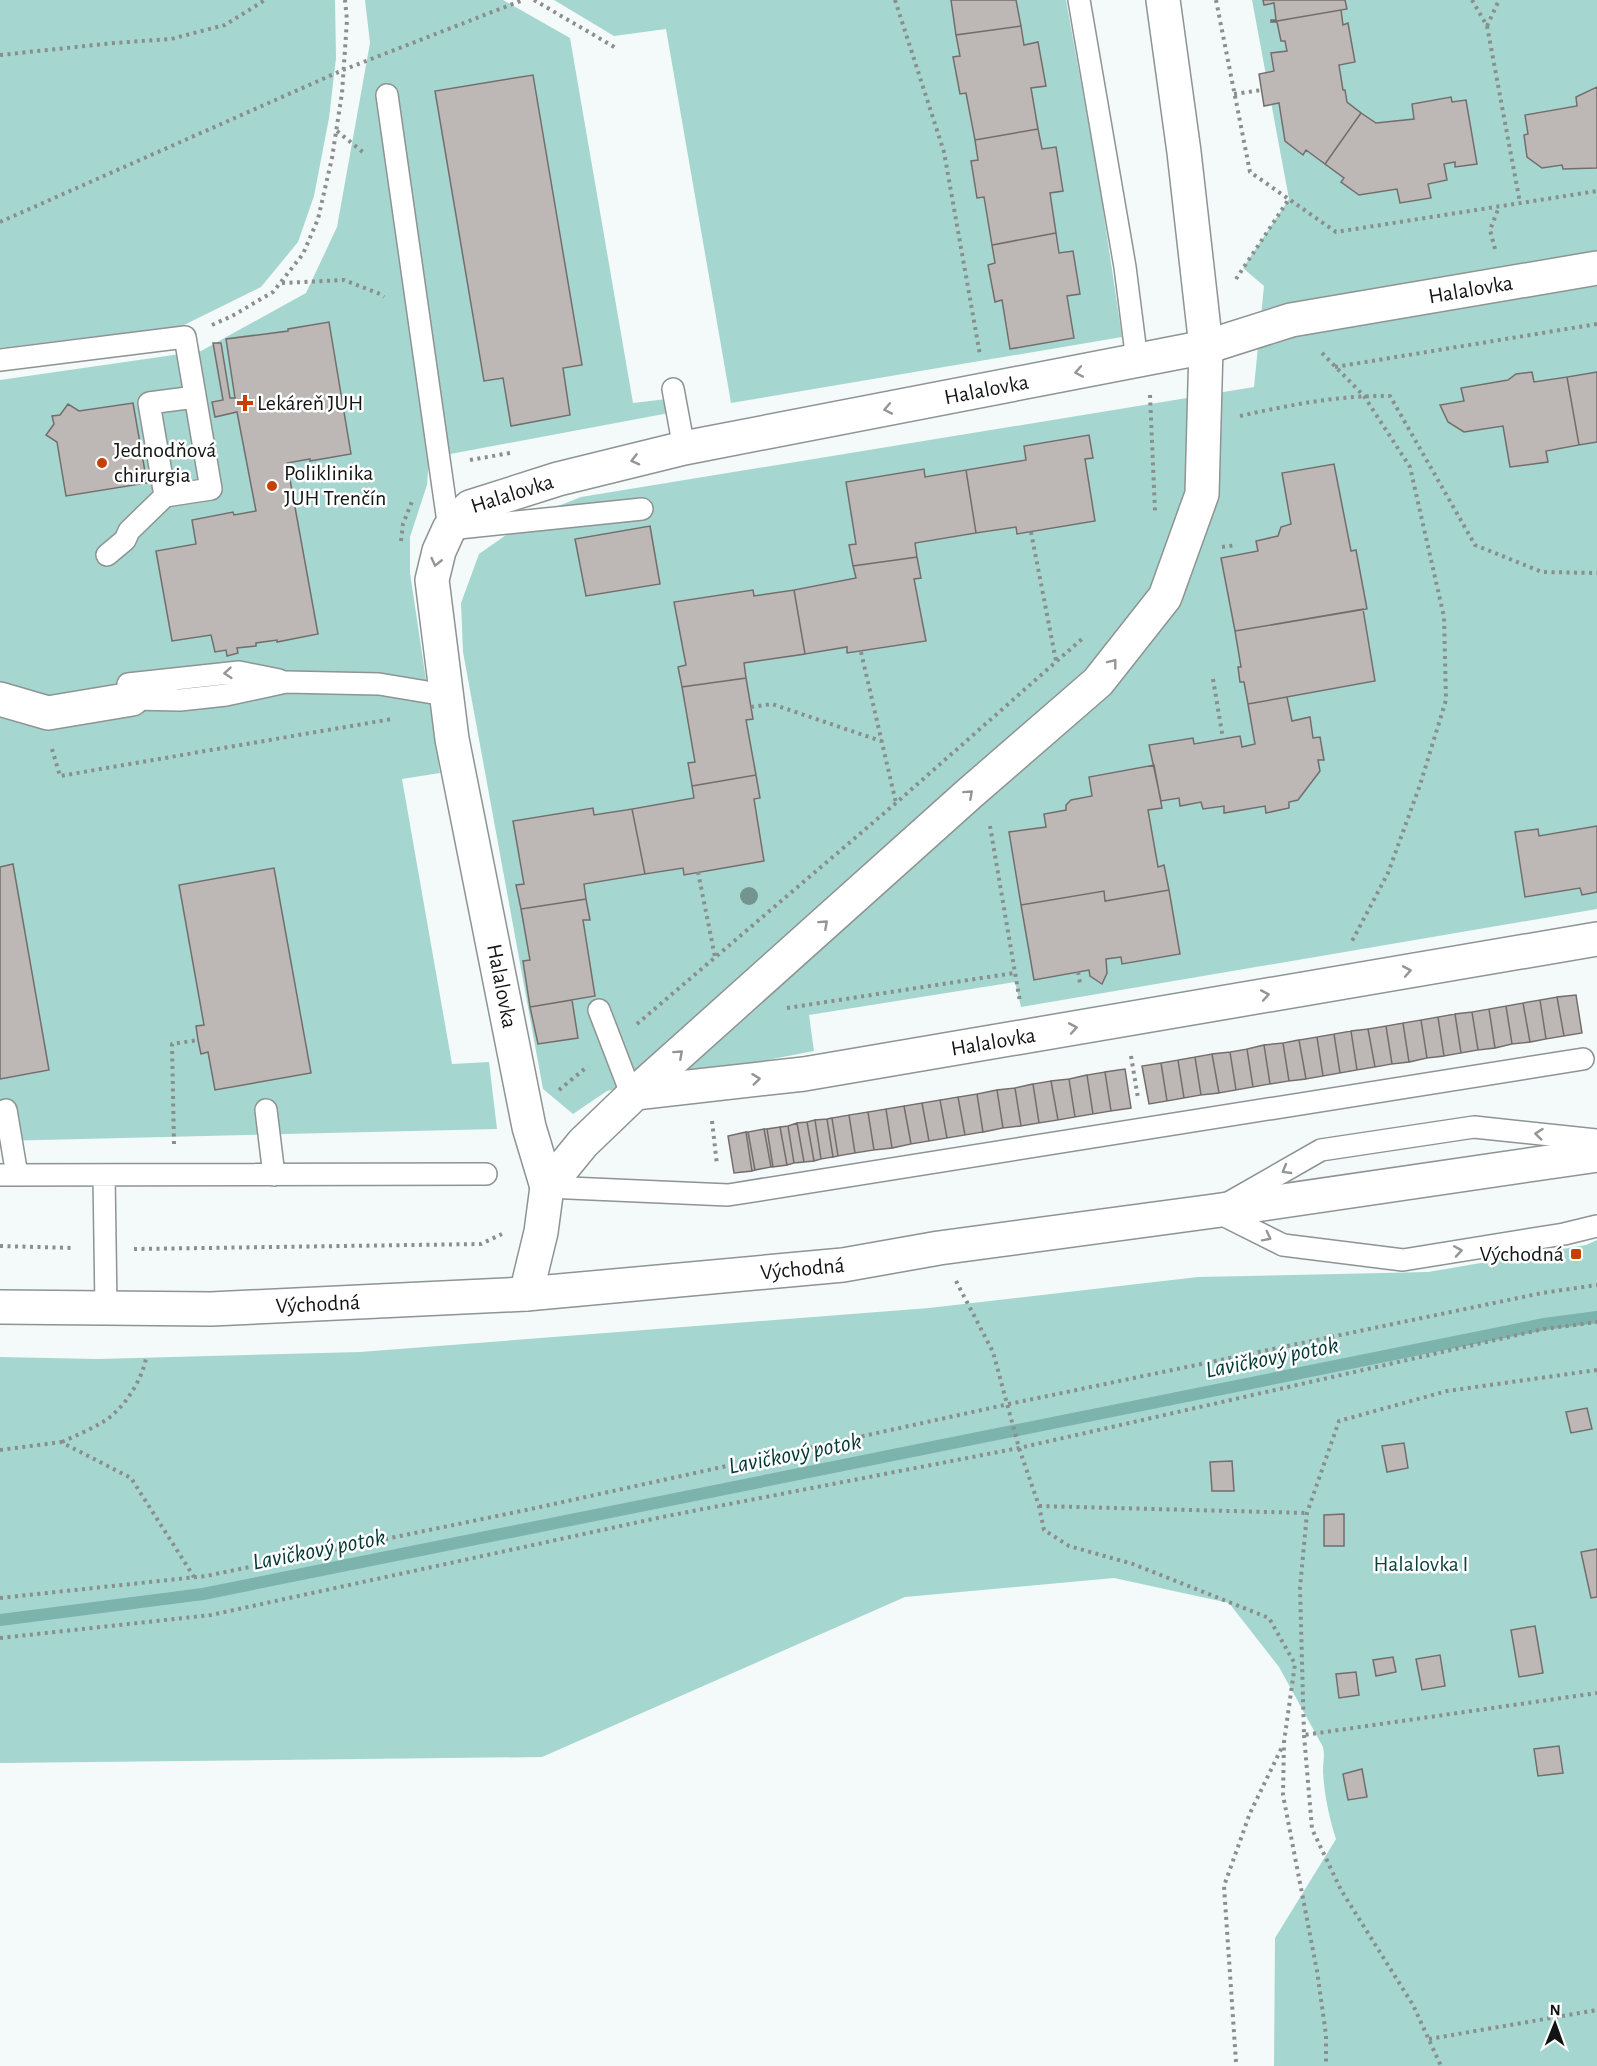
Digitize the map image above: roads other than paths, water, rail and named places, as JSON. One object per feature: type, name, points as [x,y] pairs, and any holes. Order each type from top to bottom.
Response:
[{"type":"street","points":[[547,1187],[583,1143],[634,1095],[961,801],[1098,682],[1165,597],[1202,494],[1205,337],[1163,0]]},
{"type":"street","name":"Halalovka","points":[[526,1294],[541,1232],[547,1187],[528,1117],[452,739],[432,580],[439,551],[449,529],[470,507],[558,479],[684,448],[1142,360],[1205,337],[1291,320],[1597,268]]},
{"type":"street","points":[[0,699],[48,713],[130,691]]},
{"type":"street","name":"Halalovka","points":[[634,1095],[804,1074],[1597,939]]},
{"type":"street","name":"Východná","points":[[0,1307],[211,1310],[526,1294],[843,1265],[939,1248],[1214,1211],[1597,1155]]},
{"type":"lane","points":[[1078,0],[1142,360]]},
{"type":"lane","points":[[387,95],[449,529],[642,509]]},
{"type":"lane","points":[[0,360],[184,337],[211,489],[165,496],[129,531],[125,540],[107,555]]},
{"type":"lane","points":[[673,389],[684,448]]},
{"type":"lane","points":[[165,496],[149,404],[195,397]]},
{"type":"lane","points":[[130,691],[180,700],[286,682],[379,684],[445,695]]},
{"type":"lane","points":[[599,1010],[634,1095]]},
{"type":"lane","points":[[547,1187],[739,1193],[1583,1059]]},
{"type":"lane","points":[[6,1110],[9,1175],[486,1174]]},
{"type":"lane","points":[[266,1110],[274,1175]]},
{"type":"lane","points":[[1214,1211],[1322,1150],[1474,1127],[1597,1140]]},
{"type":"lane","points":[[104,1175],[106,1308]]},
{"type":"lane","points":[[1214,1211],[1283,1245],[1403,1260],[1564,1234],[1597,1226]]},
{"type":"waterway","name":"Lavičkový potok","points":[[0,1620],[203,1594],[1544,1324],[1597,1317]]},
{"type":"place","name":"Lekáreň JUH","points":[[245,403]]},
{"type":"place","name":"Jednodňová chirurgia","points":[[102,463]]},
{"type":"place","name":"Poliklinika JUH Trenčín","points":[[272,486]]},
{"type":"place","name":"Východná","points":[[1576,1254]]},
{"type":"park label","name":"Halalovka I","points":[[1421,1564]]}]
